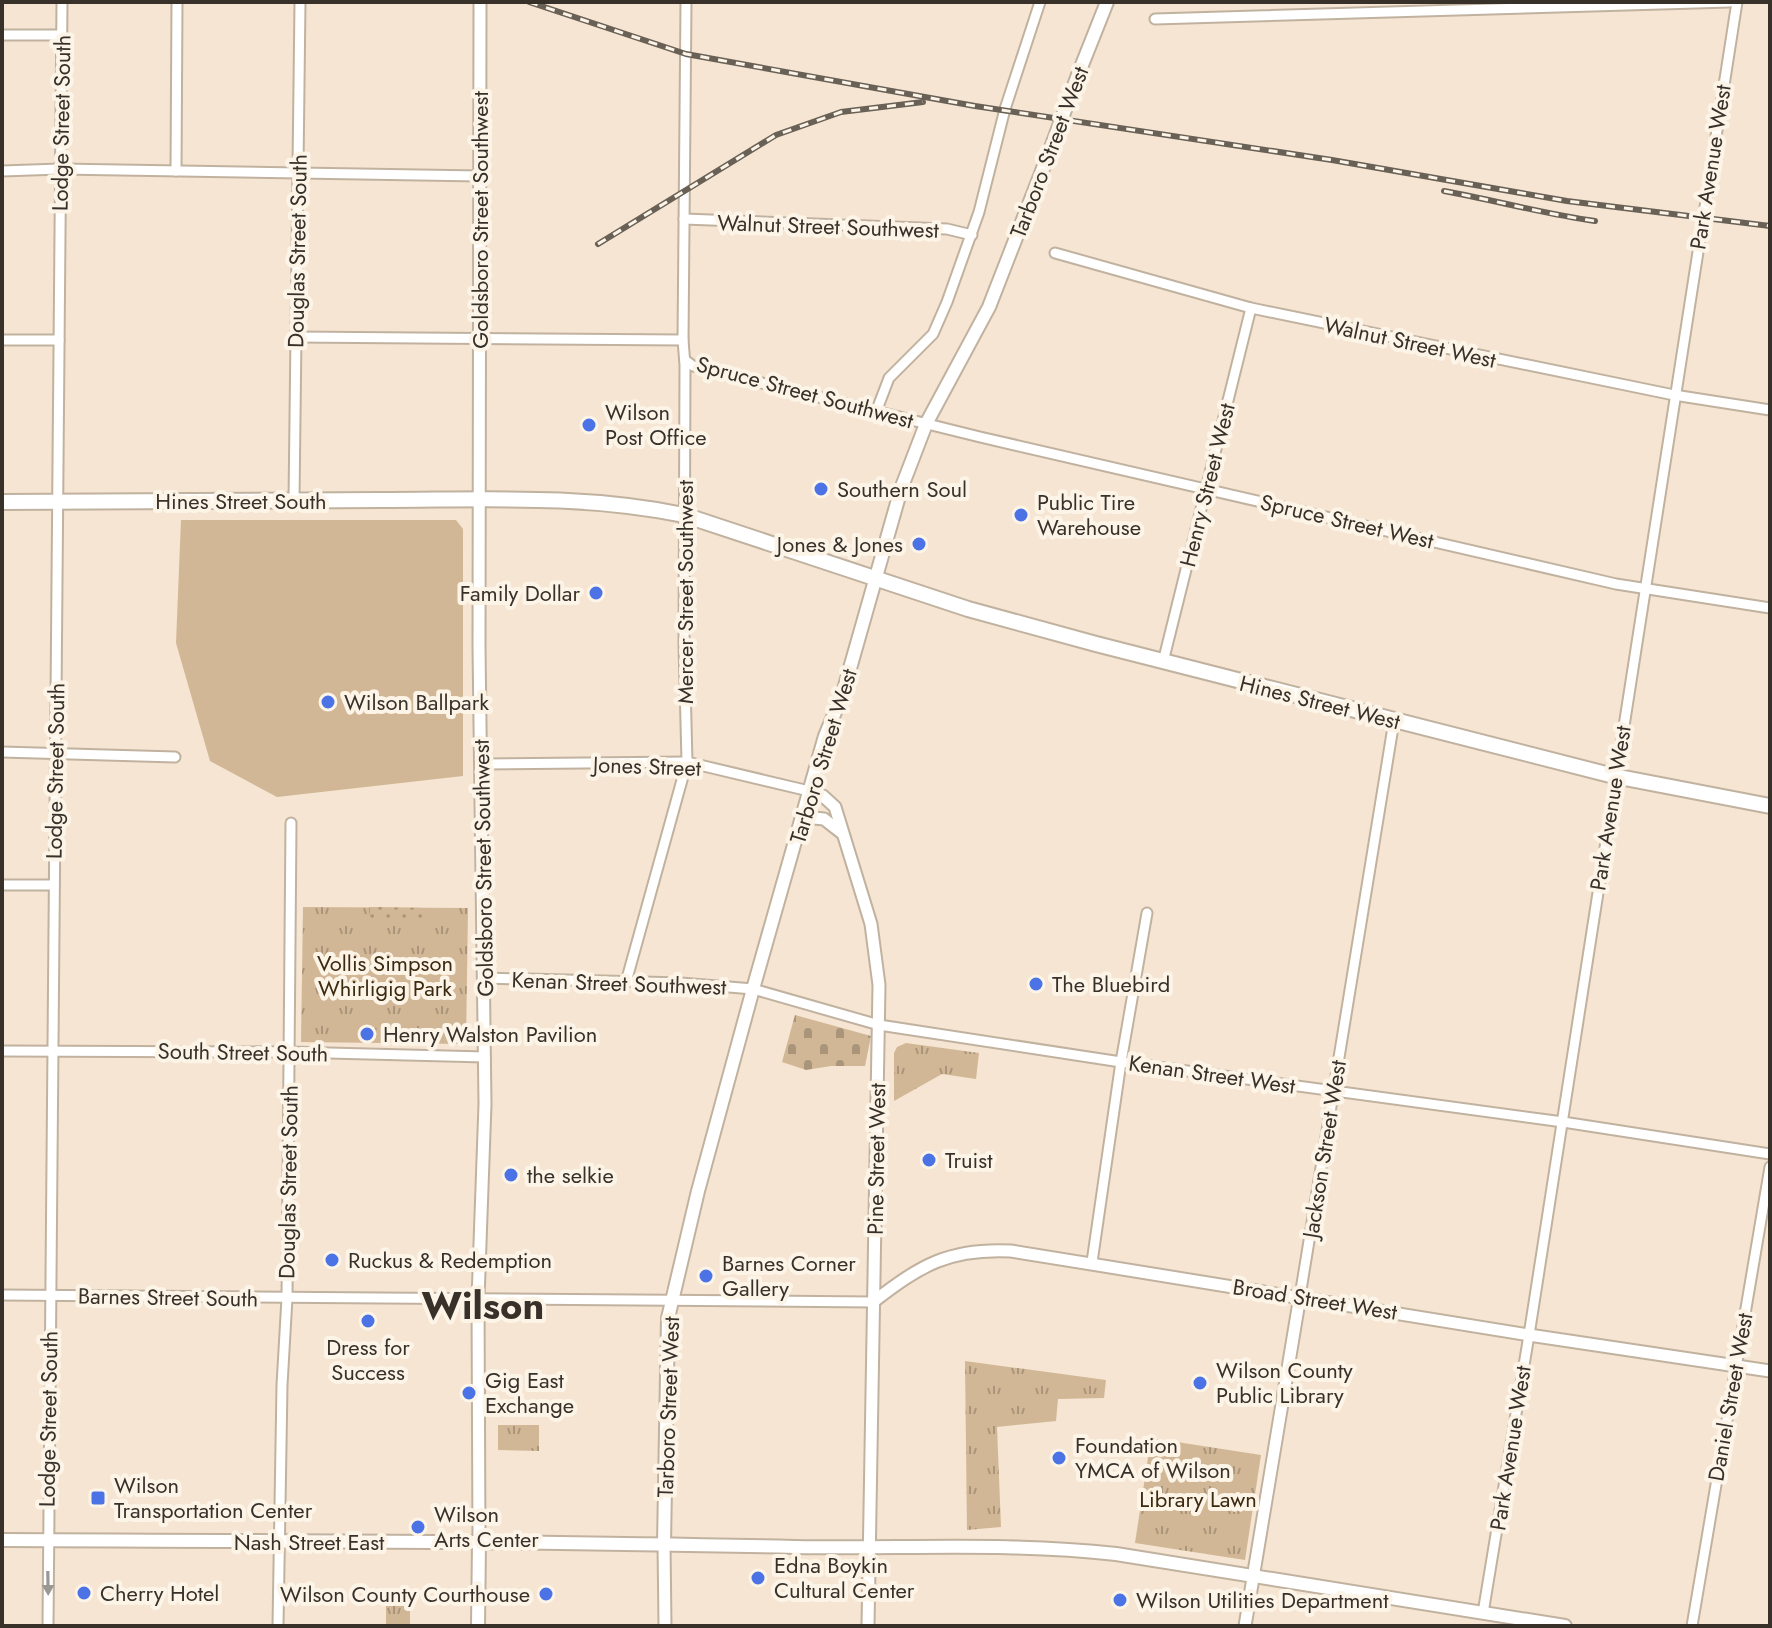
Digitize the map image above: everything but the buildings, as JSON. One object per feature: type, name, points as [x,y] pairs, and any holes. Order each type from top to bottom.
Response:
[{"type":"main road","name":"Tarboro Street West","points":[[664,1544],[668,1318],[698,1191],[809,791],[825,736],[843,693],[901,489],[926,424],[989,307],[1107,2]]},
{"type":"main road","name":"Hines Street South","points":[[2,502],[479,498],[598,501],[684,515]]},
{"type":"main road","name":"Hines Street West","points":[[684,515],[968,609],[1163,662],[1614,776],[1770,806]]},
{"type":"main road","name":"Nash Street East","points":[[2,1540],[1054,1547],[1116,1554],[1565,1626]]},
{"type":"main road","points":[[478,1626],[479,1543]]},
{"type":"street","name":"Lodge Street South","points":[[48,1626],[62,2]]},
{"type":"street","points":[[176,171],[177,2]]},
{"type":"street","name":"Douglas Street South","points":[[294,501],[300,2]]},
{"type":"street","name":"Goldsboro Street Southwest","points":[[479,1543],[478,1299],[485,1057],[479,498],[480,2]]},
{"type":"street","name":"Mercer Street Southwest","points":[[626,982],[687,762],[683,340],[686,2]]},
{"type":"street","points":[[876,412],[889,378],[933,334],[947,302],[972,235],[1005,109],[1040,2]]},
{"type":"street","points":[[1155,19],[1730,2]]},
{"type":"street","name":"Park Avenue West","points":[[1483,1613],[1563,1122],[1614,776],[1737,2]]},
{"type":"street","points":[[2,35],[62,35]]},
{"type":"street","points":[[2,171],[60,169],[480,176]]},
{"type":"street","name":"Walnut Street Southwest","points":[[684,219],[947,229],[972,235]]},
{"type":"street","name":"Walnut Street West","points":[[1055,253],[1251,308],[1674,395],[1770,410]]},
{"type":"street","name":"Henry Street West","points":[[1163,662],[1251,308]]},
{"type":"street","name":"Spruce Street Southwest","points":[[295,337],[683,340]]},
{"type":"street","points":[[2,340],[59,340]]},
{"type":"street","name":"Spruce Street Southwest","points":[[685,360],[693,366],[926,424]]},
{"type":"street","name":"Spruce Street West","points":[[926,424],[1616,584],[1770,608]]},
{"type":"street","name":"Jackson Street West","points":[[1245,1626],[1394,721]]},
{"type":"street","points":[[2,752],[175,757]]},
{"type":"street","name":"Jones Street","points":[[482,764],[687,762],[809,791]]},
{"type":"street","name":"Pine Street West","points":[[809,791],[823,796],[835,807],[871,924],[876,952],[879,1025],[868,1626]]},
{"type":"street","points":[[804,817],[824,819],[843,834]]},
{"type":"street","name":"Douglas Street South","points":[[278,1626],[282,1385],[287,1298],[291,823]]},
{"type":"street","points":[[2,885],[54,885]]},
{"type":"street","points":[[1092,1262],[1121,1062],[1147,913]]},
{"type":"street","name":"Kenan Street Southwest","points":[[484,978],[753,989]]},
{"type":"street","name":"Kenan Street West","points":[[753,989],[879,1025],[1770,1154]]},
{"type":"street","name":"South Street South","points":[[2,1051],[290,1052],[485,1057]]},
{"type":"street","name":"Daniel Street West","points":[[1692,1626],[1770,1167]]},
{"type":"street","name":"Broad Street West","points":[[873,1302],[924,1266],[973,1251],[1011,1251],[1770,1371]]},
{"type":"street","name":"Barnes Street South","points":[[2,1295],[873,1302]]},
{"type":"street","points":[[664,1544],[665,1626]]},
{"type":"green space","name":"Wilson Ballpark","points":[[181,520],[456,520],[463,529],[463,776],[277,797],[210,761],[176,643]]},
{"type":"green space","name":"Vollis Simpson Whirligig Park","points":[[303,907],[468,908],[466,1044],[301,1042]]},
{"type":"green space","points":[[370,907],[425,908],[425,920],[369,920]]},
{"type":"green space","points":[[795,1015],[871,1036],[865,1066],[806,1070],[782,1062]]},
{"type":"green space","points":[[906,1043],[979,1053],[976,1079],[942,1074],[894,1101],[894,1053],[897,1047]]},
{"type":"green space","points":[[965,1361],[1106,1380],[1104,1398],[1058,1399],[1056,1421],[997,1427],[1001,1527],[967,1530]]},
{"type":"green space","points":[[498,1425],[539,1425],[539,1451],[498,1450]]},
{"type":"green space","name":"Library Lawn","points":[[1151,1438],[1261,1455],[1245,1560],[1135,1543]]},
{"type":"green space","points":[[386,1603],[410,1603],[410,1626],[386,1626]]},
{"type":"railway","points":[[529,2],[686,54],[975,106],[1332,160],[1567,201],[1770,226]]},
{"type":"railway","points":[[598,244],[776,135],[841,112],[923,102]]},
{"type":"railway","points":[[1444,191],[1595,221]]},
{"type":"place","name":"Wilson Post Office","points":[[589,425]]},
{"type":"place","name":"Southern Soul","points":[[821,489]]},
{"type":"place","name":"Public Tire Warehouse","points":[[1021,515]]},
{"type":"place","name":"Jones & Jones","points":[[919,544]]},
{"type":"place","name":"Family Dollar","points":[[596,593]]},
{"type":"place","name":"Wilson Ballpark","points":[[328,702]]},
{"type":"place","name":"The Bluebird","points":[[1036,984]]},
{"type":"place","name":"Henry Walston Pavilion","points":[[367,1034]]},
{"type":"place","name":"Truist","points":[[929,1160]]},
{"type":"place","name":"the selkie","points":[[511,1175]]},
{"type":"place","name":"Ruckus & Redemption","points":[[332,1260]]},
{"type":"place","name":"Barnes Corner Gallery","points":[[706,1276]]},
{"type":"place","name":"Dress for Success","points":[[368,1321]]},
{"type":"place","name":"Wilson County Public Library","points":[[1200,1383]]},
{"type":"place","name":"Gig East Exchange","points":[[469,1393]]},
{"type":"place","name":"Foundation YMCA of Wilson","points":[[1059,1458]]},
{"type":"place","name":"Wilson Transportation Center","points":[[98,1498]]},
{"type":"place","name":"Wilson Arts Center","points":[[418,1527]]},
{"type":"place","name":"Edna Boykin Cultural Center","points":[[758,1578]]},
{"type":"place","name":"Cherry Hotel","points":[[84,1593]]},
{"type":"place","name":"Wilson County Courthouse","points":[[546,1594]]},
{"type":"place","name":"Wilson Utilities Department","points":[[1120,1600]]},
{"type":"district","name":"Wilson","points":[[483,1306]]}]
